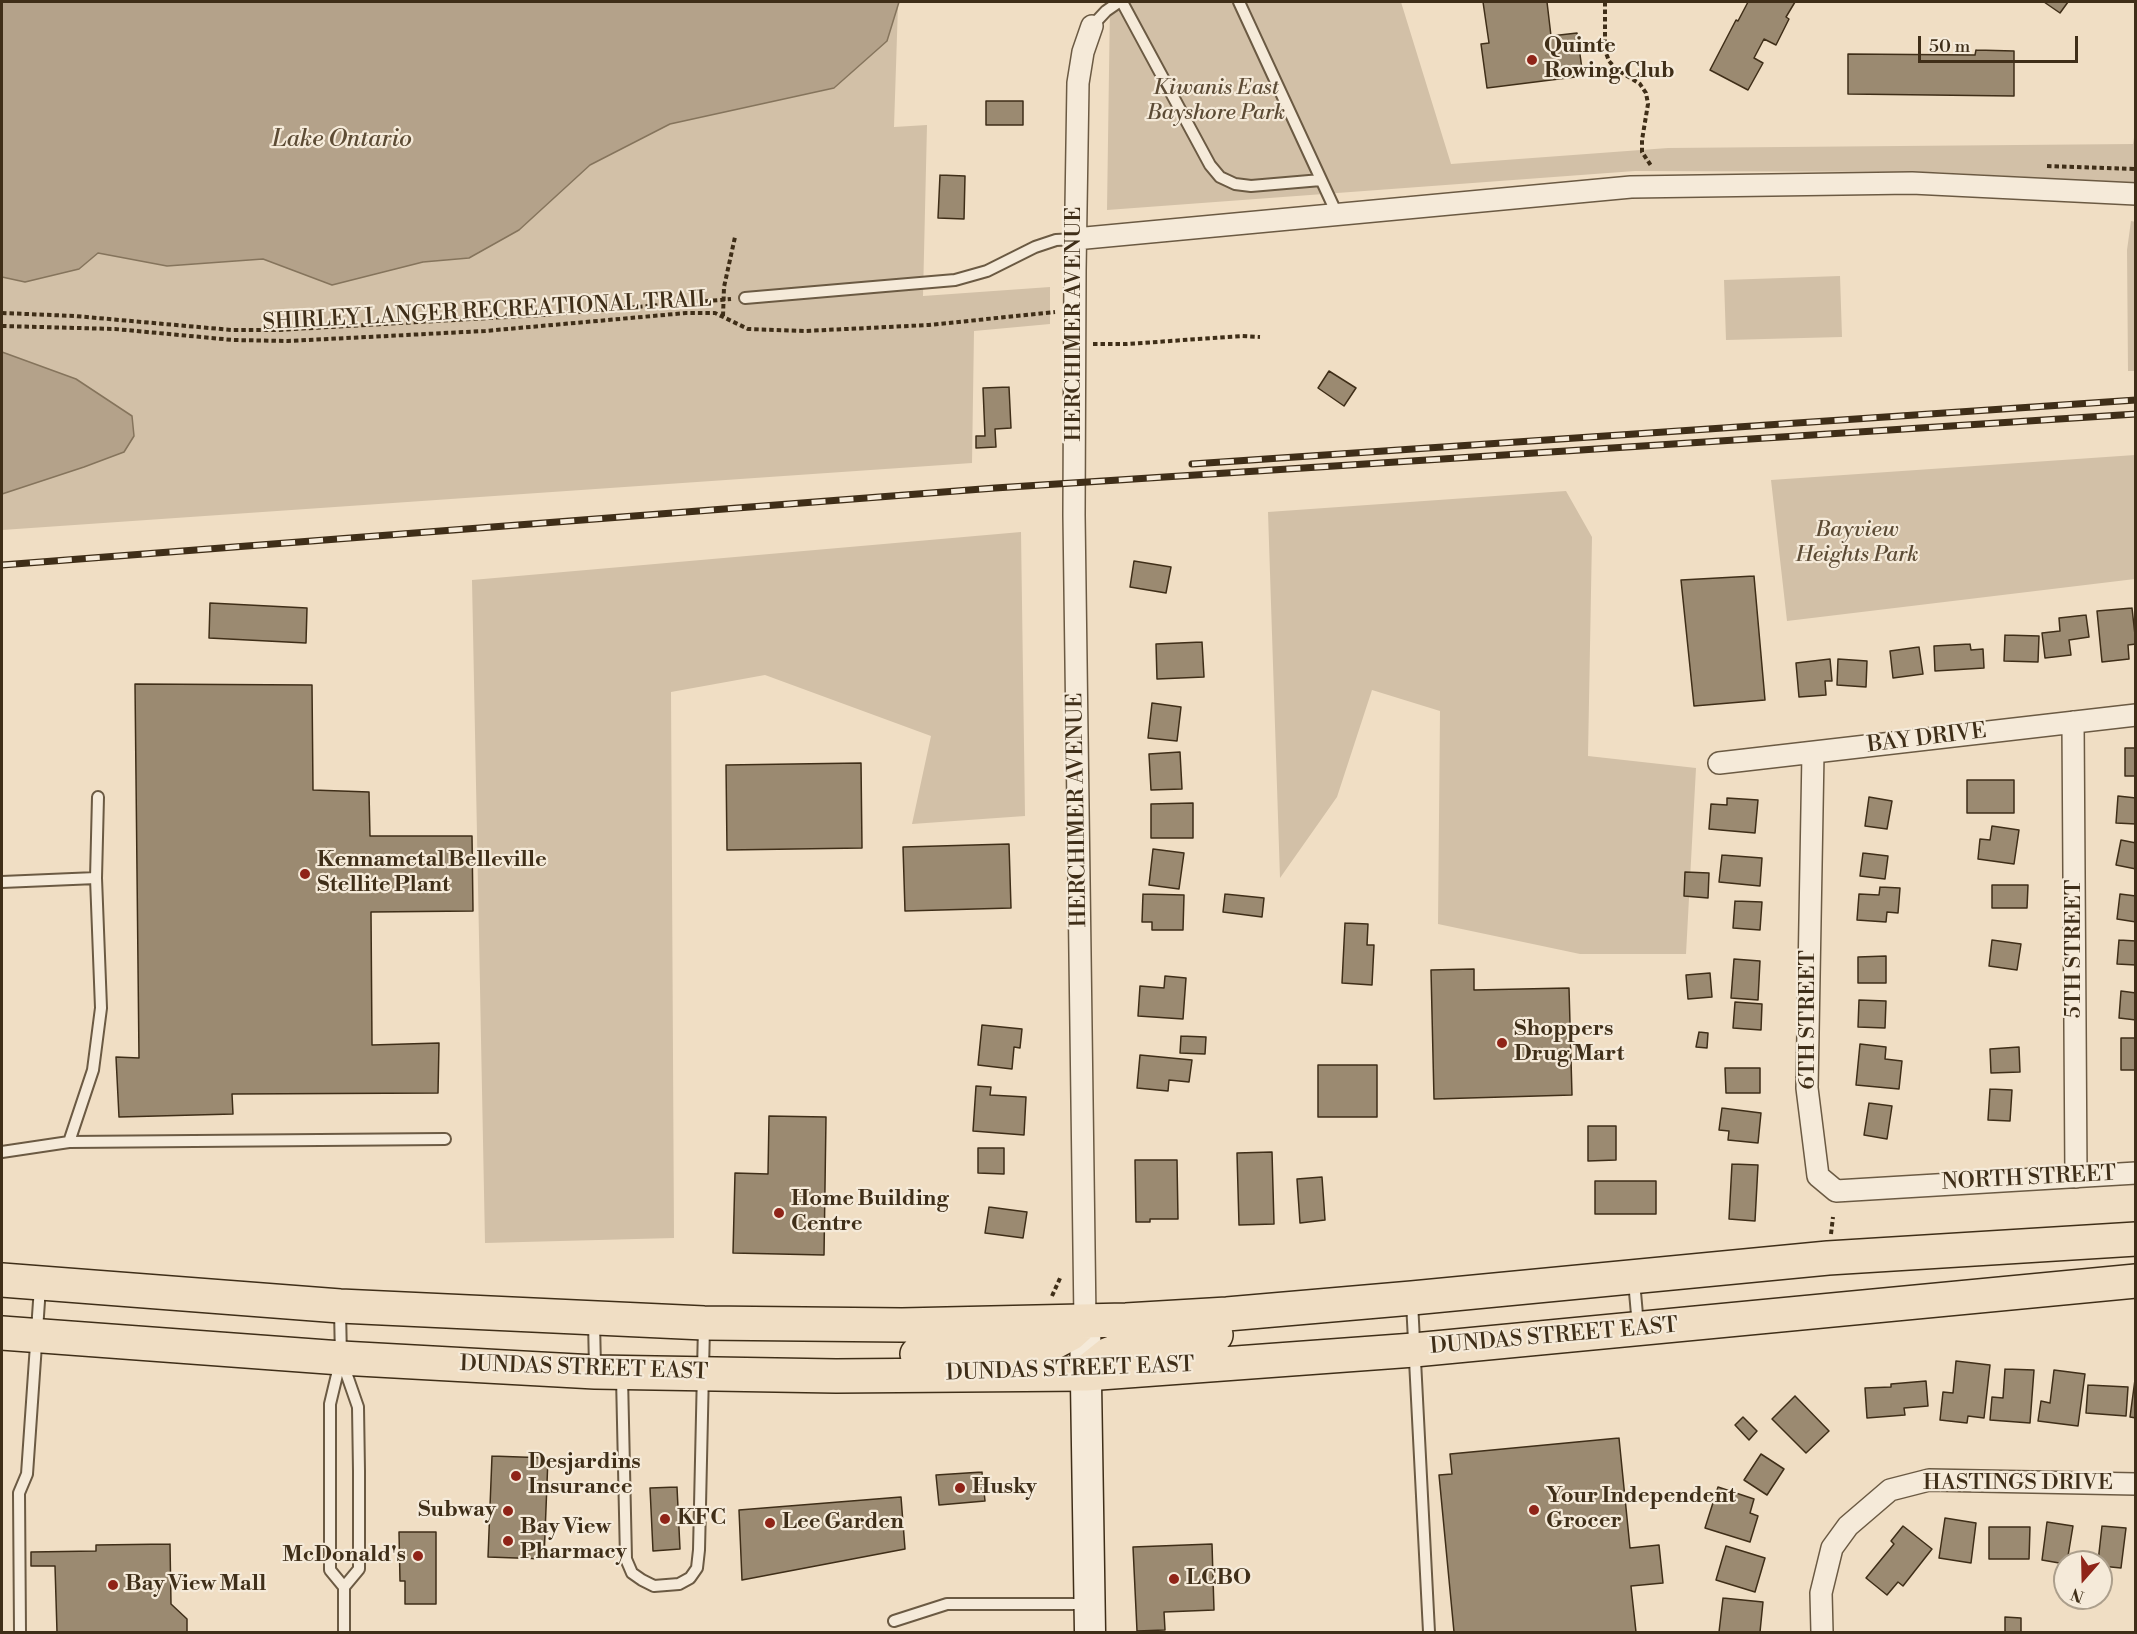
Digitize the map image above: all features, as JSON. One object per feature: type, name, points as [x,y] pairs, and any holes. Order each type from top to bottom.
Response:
[{"type":"main road","points":[[2,1280],[340,1306],[704,1323],[902,1325],[1227,1314],[1827,1258],[2136,1239]]},
{"type":"main road","name":"DUNDAS STREET EAST","points":[[2,1333],[341,1358],[609,1372],[836,1376],[1086,1374],[1414,1350],[2136,1281]]},
{"type":"main road","points":[[1086,1374],[1109,1354],[1128,1347],[1257,1329],[1274,1324],[1302,1308]]},
{"type":"main road","points":[[836,1376],[893,1356],[1053,1343],[1070,1334],[1085,1320]]},
{"type":"street","name":"HERCHIMER AVENUE","points":[[1090,1618],[1074,504],[1074,343],[1078,83],[1083,52],[1092,26]]},
{"type":"street","points":[[1075,239],[1631,187],[1912,183],[2136,194]]},
{"type":"street","name":"BAY DRIVE","points":[[1719,763],[2136,715]]},
{"type":"street","name":"5TH STREET","points":[[2073,722],[2076,1177]]},
{"type":"street","name":"6TH STREET","points":[[1813,753],[1807,1088],[1818,1176],[1836,1191],[1923,1185]]},
{"type":"street","name":"NORTH STREET","points":[[1923,1185],[2136,1173]]},
{"type":"street","name":"HASTINGS DRIVE","points":[[1822,1632],[1821,1593],[1832,1548],[1848,1526],[1890,1490],[1929,1480],[2136,1484]]},
{"type":"lane","name":"HERCHIMER AVENUE","points":[[1092,26],[1106,11],[1121,2]]},
{"type":"lane","points":[[1121,2],[1210,165],[1220,177],[1235,184],[1251,186],[1321,180]]},
{"type":"lane","points":[[1239,2],[1337,214]]},
{"type":"lane","points":[[745,298],[955,280],[987,271],[1035,247],[1056,240],[1075,239]]},
{"type":"lane","points":[[69,1142],[93,1070],[101,1008],[96,878],[98,797]]},
{"type":"lane","points":[[2,882],[96,878]]},
{"type":"lane","points":[[2,1152],[69,1142],[445,1139]]},
{"type":"lane","points":[[1633,1277],[1638,1329]]},
{"type":"lane","points":[[20,1632],[19,1493],[27,1474],[40,1284]]},
{"type":"lane","points":[[1412,1298],[1429,1632]]},
{"type":"lane","points":[[340,1306],[341,1358],[330,1404],[330,1570],[344,1587],[344,1632]]},
{"type":"lane","points":[[594,1318],[609,1372],[626,1558],[632,1574],[654,1586],[679,1584],[690,1578],[697,1568],[704,1323]]},
{"type":"lane","points":[[341,1358],[358,1407],[359,1439],[359,1569],[344,1587]]},
{"type":"lane","points":[[894,1621],[947,1604],[1090,1618]]},
{"type":"path","points":[[1605,2],[1605,50],[1609,62],[1640,84],[1646,93],[1647,104],[1642,140]]},
{"type":"path","points":[[723,316],[726,274],[735,237]]},
{"type":"path","points":[[2,313],[75,316],[232,330],[277,330],[542,315],[745,298]]},
{"type":"path","name":"SHIRLEY LANGER RECREATIONAL TRAIL","points":[[2,327],[115,329],[233,340],[279,341],[485,331],[706,312],[723,316],[748,329],[805,331],[929,325],[1056,312]]},
{"type":"path","points":[[1074,343],[1127,344],[1242,336],[1260,337]]},
{"type":"green space","name":"Kiwanis East Bayshore Park","points":[[1110,2],[1401,2],[1451,164],[1668,148],[2133,144],[2135,131],[2135,183],[1934,172],[1635,171],[1107,210]]},
{"type":"green space","points":[[898,5],[894,127],[927,125],[923,296],[1050,287],[1050,324],[974,331],[972,463],[2,530],[2,277],[25,282],[79,269],[98,253],[167,266],[263,259],[332,285],[423,262],[469,258],[519,230],[590,165],[670,124],[835,88],[887,41]]},
{"type":"green space","points":[[2131,221],[2136,222],[2136,371],[2128,371],[2127,250]]},
{"type":"green space","points":[[1840,276],[1842,337],[1726,340],[1724,280]]},
{"type":"green space","name":"Bayview Heights Park","points":[[2135,455],[2135,579],[1787,621],[1771,480]]},
{"type":"green space","points":[[1566,491],[1592,537],[1588,756],[1696,768],[1686,954],[1580,954],[1438,924],[1440,711],[1372,690],[1337,797],[1280,878],[1268,512]]},
{"type":"green space","points":[[1021,532],[1025,816],[912,824],[931,736],[765,675],[671,692],[674,1238],[485,1243],[472,580]]},
{"type":"water","name":"Lake Ontario","points":[[2,2],[899,2],[887,41],[834,88],[670,124],[590,165],[519,230],[469,258],[423,262],[332,285],[263,259],[167,266],[98,253],[79,269],[25,282],[2,277]]},
{"type":"water","points":[[2,352],[76,379],[132,416],[134,436],[124,452],[2,494]]},
{"type":"building","name":"Quinte Rowing Club","points":[[1483,2],[1547,2],[1551,36],[1577,33],[1583,76],[1487,88],[1481,44],[1489,43]]},
{"type":"building","points":[[1748,2],[1795,2],[1786,17],[1789,19],[1776,45],[1764,39],[1754,58],[1763,63],[1748,90],[1710,70]]},
{"type":"building","points":[[2044,2],[2068,2],[2060,13]]},
{"type":"building","points":[[1976,50],[2014,51],[2014,96],[1848,94],[1848,54],[1975,55]]},
{"type":"building","points":[[986,101],[1023,101],[1023,125],[986,125]]},
{"type":"building","points":[[940,175],[965,176],[964,219],[938,218]]},
{"type":"building","points":[[1329,371],[1356,388],[1344,406],[1318,388]]},
{"type":"building","points":[[1009,387],[1011,428],[995,429],[996,447],[976,448],[976,436],[985,436],[983,388]]},
{"type":"building","points":[[1134,561],[1171,567],[1166,593],[1130,587]]},
{"type":"building","points":[[1754,576],[1765,700],[1694,706],[1681,580]]},
{"type":"building","points":[[210,603],[307,608],[306,643],[209,638]]},
{"type":"building","points":[[2132,608],[2136,644],[2128,645],[2129,659],[2102,662],[2097,611]]},
{"type":"building","points":[[2086,615],[2089,637],[2069,640],[2071,655],[2045,658],[2042,633],[2060,631],[2059,618]]},
{"type":"building","points":[[2005,635],[2039,636],[2038,662],[2004,661]]},
{"type":"building","points":[[1202,642],[1204,677],[1157,679],[1156,644]]},
{"type":"building","points":[[1970,644],[1971,650],[1983,649],[1984,668],[1935,671],[1934,646]]},
{"type":"building","points":[[1919,647],[1923,674],[1893,678],[1890,651]]},
{"type":"building","points":[[1830,659],[1832,681],[1825,681],[1826,695],[1799,697],[1796,663]]},
{"type":"building","points":[[1838,659],[1867,661],[1866,687],[1837,685]]},
{"type":"building","name":"Kennametal Belleville Stellite Plant","points":[[135,684],[312,685],[313,790],[369,792],[370,836],[472,836],[473,911],[371,912],[372,1045],[439,1043],[438,1093],[232,1094],[233,1114],[119,1117],[116,1057],[139,1058]]},
{"type":"building","points":[[1152,703],[1181,707],[1177,741],[1148,738]]},
{"type":"building","points":[[2125,748],[2136,748],[2136,776],[2125,776]]},
{"type":"building","points":[[1180,752],[1182,789],[1151,790],[1149,754]]},
{"type":"building","points":[[861,763],[862,848],[727,850],[726,765]]},
{"type":"building","points":[[1967,780],[2014,780],[2014,813],[1967,813]]},
{"type":"building","points":[[2118,796],[2136,798],[2136,824],[2116,823]]},
{"type":"building","points":[[1869,797],[1892,801],[1887,829],[1865,826]]},
{"type":"building","points":[[1727,798],[1758,800],[1755,833],[1709,829],[1711,804],[1727,805]]},
{"type":"building","points":[[1193,803],[1193,838],[1151,838],[1151,804]]},
{"type":"building","points":[[1992,826],[2019,830],[2014,864],[1978,859],[1980,839],[1990,840]]},
{"type":"building","points":[[2121,840],[2136,843],[2136,869],[2116,865]]},
{"type":"building","points":[[1009,844],[1011,908],[905,911],[903,847]]},
{"type":"building","points":[[1153,849],[1184,853],[1179,889],[1149,885]]},
{"type":"building","points":[[1863,853],[1888,856],[1885,879],[1860,876]]},
{"type":"building","points":[[1722,855],[1762,858],[1760,886],[1719,882]]},
{"type":"building","points":[[1685,872],[1709,873],[1708,898],[1684,896]]},
{"type":"building","points":[[1992,885],[2028,885],[2027,908],[1992,908]]},
{"type":"building","points":[[1880,887],[1900,888],[1898,913],[1887,912],[1886,922],[1857,920],[1859,894],[1879,895]]},
{"type":"building","points":[[1143,894],[1184,895],[1183,930],[1152,930],[1152,922],[1142,922]]},
{"type":"building","points":[[1225,894],[1264,898],[1262,917],[1223,912]]},
{"type":"building","points":[[2120,894],[2136,896],[2136,922],[2117,919]]},
{"type":"building","points":[[1735,901],[1762,902],[1760,930],[1733,928]]},
{"type":"building","points":[[1345,923],[1368,924],[1367,945],[1374,945],[1372,985],[1342,983]]},
{"type":"building","points":[[1992,940],[2021,944],[2017,970],[1989,966]]},
{"type":"building","points":[[2119,940],[2136,941],[2136,965],[2117,964]]},
{"type":"building","points":[[1886,956],[1886,983],[1858,983],[1858,957]]},
{"type":"building","points":[[1734,959],[1760,961],[1758,1000],[1731,998]]},
{"type":"building","name":"Shoppers Drug Mart","points":[[1474,969],[1474,990],[1569,988],[1572,1095],[1434,1099],[1431,970]]},
{"type":"building","points":[[1710,973],[1712,997],[1688,999],[1686,975]]},
{"type":"building","points":[[1165,976],[1186,978],[1183,1019],[1138,1016],[1140,986],[1164,988]]},
{"type":"building","points":[[2121,991],[2136,993],[2136,1020],[2119,1018]]},
{"type":"building","points":[[1859,1000],[1886,1001],[1885,1028],[1858,1027]]},
{"type":"building","points":[[1735,1002],[1762,1004],[1761,1030],[1733,1028]]},
{"type":"building","points":[[982,1025],[1022,1029],[1020,1048],[1014,1047],[1012,1069],[978,1065]]},
{"type":"building","points":[[1699,1032],[1708,1033],[1707,1048],[1696,1047]]},
{"type":"building","points":[[1181,1036],[1206,1037],[1205,1054],[1180,1053]]},
{"type":"building","points":[[2121,1038],[2136,1038],[2136,1070],[2121,1070]]},
{"type":"building","points":[[1860,1044],[1886,1047],[1885,1059],[1902,1061],[1899,1089],[1856,1085]]},
{"type":"building","points":[[2019,1047],[2020,1072],[1991,1073],[1990,1049]]},
{"type":"building","points":[[1140,1055],[1192,1060],[1189,1082],[1169,1080],[1168,1091],[1137,1088]]},
{"type":"building","points":[[1318,1065],[1377,1065],[1377,1117],[1318,1117]]},
{"type":"building","points":[[1725,1068],[1760,1068],[1760,1093],[1726,1093]]},
{"type":"building","points":[[976,1086],[991,1087],[990,1095],[1026,1097],[1024,1135],[973,1131]]},
{"type":"building","points":[[1990,1089],[2012,1090],[2010,1121],[1988,1120]]},
{"type":"building","points":[[1869,1103],[1892,1106],[1887,1139],[1864,1135]]},
{"type":"building","points":[[1722,1108],[1761,1113],[1758,1143],[1728,1140],[1729,1131],[1719,1130]]},
{"type":"building","name":"Home Building Centre","points":[[769,1116],[826,1117],[824,1255],[733,1253],[735,1173],[768,1174]]},
{"type":"building","points":[[1588,1126],[1616,1126],[1616,1160],[1588,1161]]},
{"type":"building","points":[[978,1148],[1004,1148],[1004,1174],[978,1173]]},
{"type":"building","points":[[1272,1152],[1274,1224],[1239,1225],[1237,1153]]},
{"type":"building","points":[[1135,1160],[1177,1160],[1178,1219],[1150,1219],[1150,1222],[1136,1222]]},
{"type":"building","points":[[1732,1164],[1758,1165],[1755,1221],[1729,1219]]},
{"type":"building","points":[[1322,1177],[1325,1220],[1300,1223],[1297,1179]]},
{"type":"building","points":[[1595,1181],[1656,1181],[1656,1214],[1595,1214]]},
{"type":"building","points":[[989,1207],[1027,1212],[1023,1238],[985,1233]]},
{"type":"building","points":[[1956,1361],[1990,1365],[1984,1418],[1968,1416],[1967,1423],[1940,1420],[1943,1392],[1953,1393]]},
{"type":"building","points":[[2005,1369],[2034,1370],[2030,1423],[1990,1420],[1992,1397],[2003,1398]]},
{"type":"building","points":[[2054,1370],[2085,1374],[2078,1426],[2038,1421],[2041,1401],[2050,1403]]},
{"type":"building","points":[[2136,1372],[2136,1418],[2130,1417]]},
{"type":"building","points":[[1926,1381],[1928,1406],[1904,1408],[1905,1415],[1867,1418],[1865,1388],[1891,1387],[1891,1384]]},
{"type":"building","points":[[2088,1385],[2128,1387],[2126,1416],[2086,1413]]},
{"type":"building","points":[[1795,1396],[1829,1431],[1806,1453],[1772,1419]]},
{"type":"building","points":[[1743,1417],[1757,1431],[1749,1440],[1735,1425]]},
{"type":"building","name":"Your Independent Grocer","points":[[1619,1438],[1630,1548],[1659,1545],[1663,1583],[1631,1586],[1636,1632],[1454,1632],[1439,1475],[1452,1474],[1450,1454]]},
{"type":"building","points":[[1761,1454],[1784,1469],[1767,1495],[1744,1480]]},
{"type":"building","points":[[492,1456],[548,1458],[544,1559],[488,1557]]},
{"type":"building","name":"Husky","points":[[982,1472],[985,1501],[939,1505],[936,1475]]},
{"type":"building","name":"KFC","points":[[677,1487],[680,1549],[653,1551],[650,1488]]},
{"type":"building","points":[[1718,1487],[1754,1499],[1750,1513],[1758,1516],[1750,1542],[1705,1528]]},
{"type":"building","points":[[901,1497],[905,1549],[742,1580],[739,1510]]},
{"type":"building","points":[[1945,1518],[1976,1523],[1971,1563],[1939,1558]]},
{"type":"building","points":[[2047,1522],[2073,1526],[2069,1550],[2053,1550],[2053,1562],[2042,1560]]},
{"type":"building","points":[[1903,1526],[1932,1549],[1903,1586],[1898,1582],[1887,1595],[1866,1578],[1894,1544],[1891,1541]]},
{"type":"building","points":[[2102,1526],[2126,1528],[2121,1568],[2113,1567],[2113,1550],[2099,1550]]},
{"type":"building","points":[[1989,1527],[2030,1527],[2029,1559],[1989,1559]]},
{"type":"building","name":"McDonald's","points":[[399,1532],[436,1532],[436,1604],[405,1604],[405,1581],[400,1581]]},
{"type":"building","name":"Bay View Mall","points":[[170,1544],[171,1604],[187,1619],[187,1632],[57,1632],[55,1566],[31,1566],[31,1552],[96,1551],[96,1545]]},
{"type":"building","name":"LCBO","points":[[1212,1544],[1214,1610],[1164,1612],[1165,1630],[1137,1631],[1133,1547]]},
{"type":"building","points":[[1726,1546],[1765,1558],[1755,1592],[1716,1580]]},
{"type":"building","points":[[1723,1598],[1763,1602],[1760,1632],[1719,1632]]},
{"type":"building","points":[[2005,1617],[2021,1618],[2021,1632],[2005,1632]]},
{"type":"railway","points":[[1192,464],[2136,400]]},
{"type":"railway","points":[[2,565],[995,488],[2136,414]]},
{"type":"place","name":"Quinte Rowing Club","points":[[1532,60]]},
{"type":"place","name":"Kennametal Belleville Stellite Plant","points":[[305,874]]},
{"type":"place","name":"Shoppers Drug Mart","points":[[1502,1043]]},
{"type":"place","name":"Home Building Centre","points":[[779,1213]]},
{"type":"place","name":"Desjardins Insurance","points":[[516,1476]]},
{"type":"place","name":"Husky","points":[[960,1488]]},
{"type":"place","name":"Your Independent Grocer","points":[[1534,1510]]},
{"type":"place","name":"Subway","points":[[508,1511]]},
{"type":"place","name":"KFC","points":[[665,1519]]},
{"type":"place","name":"Lee Garden","points":[[770,1523]]},
{"type":"place","name":"Bay View Pharmacy","points":[[508,1541]]},
{"type":"place","name":"McDonald's","points":[[418,1556]]},
{"type":"place","name":"LCBO","points":[[1174,1579]]},
{"type":"place","name":"Bay View Mall","points":[[113,1585]]}]
